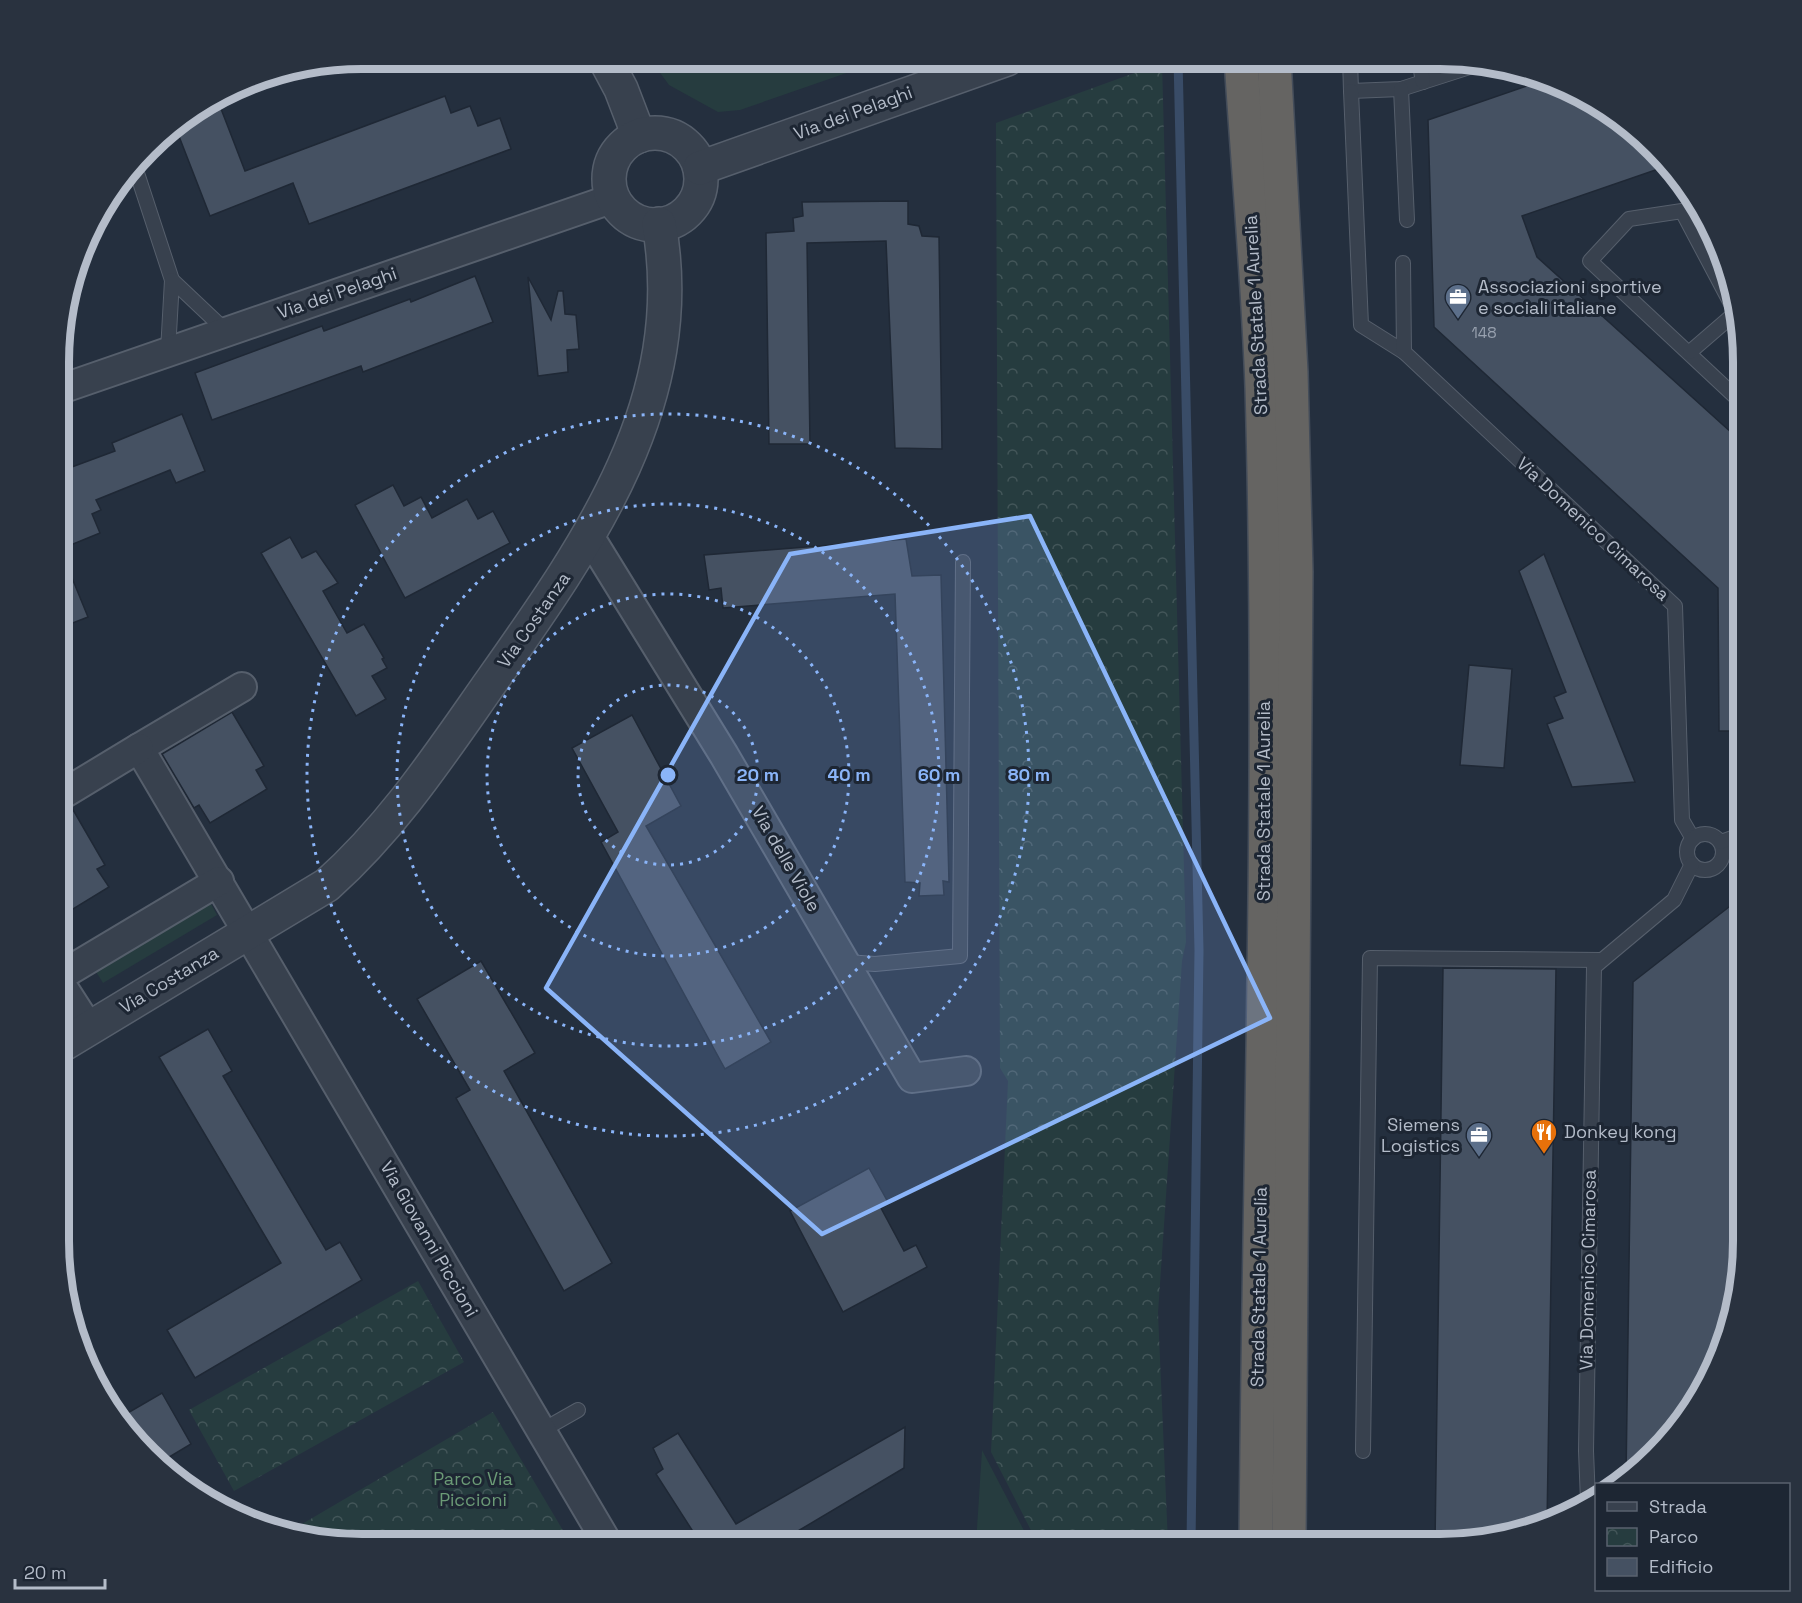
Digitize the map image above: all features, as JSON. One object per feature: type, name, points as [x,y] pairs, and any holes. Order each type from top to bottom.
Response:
[{"type":"highway","name":"Strada Statale 1 Aurelia","points":[[1243,69],[1262,385],[1264,566],[1263,949],[1256,1534]]},
{"type":"highway","name":"Strada Statale 1 Aurelia","points":[[1275,69],[1291,372],[1296,572],[1288,1534]]},
{"type":"street","points":[[610,69],[621,89],[639,136]]},
{"type":"street","name":"Via dei Pelaghi","points":[[700,168],[969,69]]},
{"type":"street","points":[[658,133],[680,140],[696,158],[700,168],[700,186],[690,209],[676,219],[660,224],[633,219],[619,207],[609,180],[613,162],[623,146],[639,136],[658,133]]},
{"type":"street","name":"Via dei Pelaghi","points":[[69,386],[614,198]]},
{"type":"street","name":"Via Costanza","points":[[69,1040],[327,885],[356,859],[398,812],[552,596],[589,536],[625,466],[653,384],[663,336],[667,283],[660,224]]},
{"type":"street","name":"Via delle Viole","points":[[589,536],[724,755],[912,1078],[966,1071]]},
{"type":"street","points":[[69,790],[242,687]]},
{"type":"street","points":[[140,748],[250,932]]},
{"type":"street","points":[[69,971],[219,882]]},
{"type":"street","name":"Via Giovanni Piccioni","points":[[250,932],[603,1534]]},
{"type":"street","points":[[69,997],[88,1028]]},
{"type":"lane","points":[[1350,69],[1351,91],[1401,89],[1460,70]]},
{"type":"lane","points":[[1421,69],[1423,82]]},
{"type":"lane","points":[[1401,89],[1407,220]]},
{"type":"lane","name":"Via Domenico Cimarosa","points":[[1351,91],[1361,325],[1404,352],[1675,606],[1682,820],[1693,838],[1688,847],[1688,856],[1692,864],[1674,900],[1594,966],[1590,1114],[1586,1451],[1588,1494]]},
{"type":"lane","points":[[137,175],[172,280],[168,351]]},
{"type":"lane","points":[[1725,294],[1682,211],[1629,219],[1590,261],[1733,394]]},
{"type":"lane","points":[[1403,263],[1404,352]]},
{"type":"lane","points":[[172,280],[226,331]]},
{"type":"lane","points":[[1690,352],[1729,319]]},
{"type":"lane","points":[[846,962],[875,964],[960,956],[963,562]]},
{"type":"lane","points":[[1692,864],[1701,869],[1712,868],[1720,862],[1723,852],[1721,843],[1708,834],[1693,838]]},
{"type":"lane","points":[[1721,843],[1733,838]]},
{"type":"lane","points":[[1363,1451],[1370,958],[1600,960]]},
{"type":"lane","points":[[541,1431],[578,1410]]},
{"type":"highlighted area","points":[[1030,516],[1270,1018],[822,1234],[546,988],[790,554]]},
{"type":"green space","points":[[657,69],[858,69],[740,110],[718,112],[669,85]]},
{"type":"green space","points":[[1145,69],[1162,69],[1186,942],[1182,961],[1158,1313],[1168,1534],[1033,1534],[991,1452],[1008,1081],[1000,1068],[996,123]]},
{"type":"green space","points":[[210,902],[217,915],[103,983],[95,970]]},
{"type":"green space","points":[[418,1281],[464,1362],[234,1491],[189,1410]]},
{"type":"green space","name":"Parco Via Piccioni","points":[[493,1412],[565,1534],[362,1534],[298,1526]]},
{"type":"green space","points":[[982,1450],[1026,1534],[977,1534]]},
{"type":"building","points":[[1532,84],[1570,99],[1603,118],[1633,142],[1660,169],[1522,216],[1537,257],[1733,434],[1733,731],[1719,731],[1718,588],[1434,327],[1428,120]]},
{"type":"building","points":[[445,96],[451,113],[470,106],[478,126],[500,118],[511,149],[309,224],[293,183],[210,216],[178,135],[220,105],[245,171]]},
{"type":"building","points":[[908,201],[908,224],[919,226],[922,236],[939,237],[942,449],[895,448],[886,241],[807,243],[810,444],[769,444],[766,233],[794,231],[793,218],[803,216],[802,202]]},
{"type":"building","points":[[475,276],[493,322],[363,372],[361,366],[212,420],[195,373],[322,326],[324,331],[410,299],[411,302]]},
{"type":"building","points":[[528,277],[551,320],[558,291],[563,291],[565,314],[576,315],[579,349],[567,350],[568,372],[538,376]]},
{"type":"building","points":[[182,414],[205,471],[176,483],[170,470],[96,500],[101,510],[92,514],[100,533],[69,546],[69,468],[115,451],[112,443]]},
{"type":"building","points":[[393,485],[404,506],[421,497],[432,518],[467,499],[478,519],[493,511],[510,543],[405,598],[355,505]]},
{"type":"building","points":[[290,537],[302,558],[316,551],[338,583],[323,591],[347,633],[364,624],[384,658],[382,659],[387,668],[372,676],[386,699],[356,716],[261,553]]},
{"type":"building","points":[[906,539],[912,576],[941,575],[949,882],[943,881],[944,895],[919,896],[920,883],[905,882],[895,594],[723,608],[721,588],[709,590],[704,555]]},
{"type":"building","points":[[1544,554],[1635,782],[1572,787],[1547,724],[1563,718],[1554,697],[1566,692],[1519,571]]},
{"type":"building","points":[[69,571],[88,617],[69,624]]},
{"type":"building","points":[[1469,665],[1512,669],[1504,768],[1460,765]]},
{"type":"building","points":[[232,712],[264,766],[256,770],[267,789],[210,823],[199,805],[194,808],[162,754]]},
{"type":"building","points":[[632,715],[681,806],[646,826],[771,1042],[725,1069],[601,842],[618,832],[572,748]]},
{"type":"building","points":[[69,808],[72,808],[105,865],[97,869],[109,887],[69,911]]},
{"type":"building","points":[[1733,904],[1733,1157],[1730,1277],[1727,1298],[1711,1353],[1694,1388],[1660,1434],[1626,1466],[1633,982]]},
{"type":"building","points":[[481,961],[535,1053],[504,1071],[612,1263],[564,1291],[456,1098],[470,1090],[417,999]]},
{"type":"building","points":[[1443,968],[1556,969],[1547,1514],[1497,1528],[1435,1534]]},
{"type":"building","points":[[208,1029],[232,1071],[223,1076],[326,1250],[340,1242],[362,1280],[195,1378],[167,1330],[281,1263],[159,1057]]},
{"type":"building","points":[[869,1168],[889,1204],[881,1208],[904,1251],[916,1245],[927,1267],[843,1312],[790,1211]]},
{"type":"building","points":[[162,1393],[191,1444],[167,1459],[126,1414]]},
{"type":"building","points":[[905,1427],[904,1468],[793,1534],[695,1534],[656,1474],[663,1469],[653,1448],[678,1433],[736,1524]]},
{"type":"waterway","points":[[1178,69],[1199,950],[1191,1534]]},
{"type":"place","name":"Associazioni sportive e sociali italiane","points":[[1458,320]]},
{"type":"place","name":"Donkey kong","points":[[1544,1155]]},
{"type":"place","name":"Siemens Logistics","points":[[1479,1158]]}]
